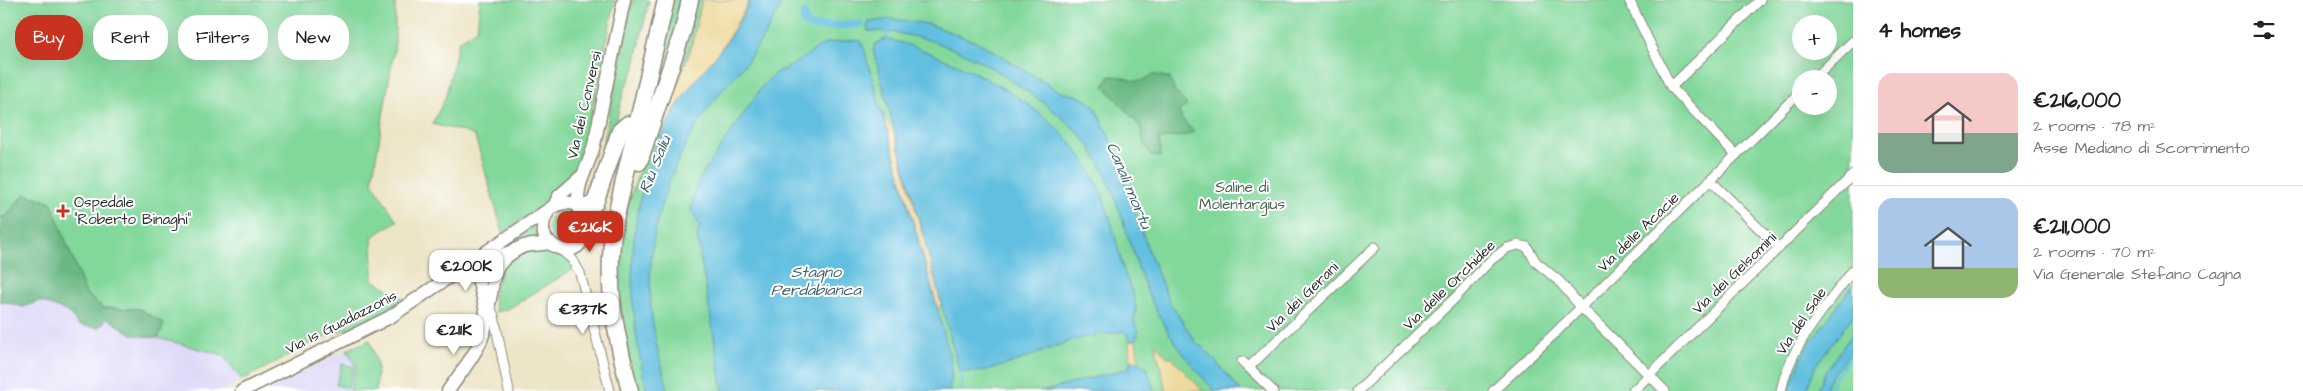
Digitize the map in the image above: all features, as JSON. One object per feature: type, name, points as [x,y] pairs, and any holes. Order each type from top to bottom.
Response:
[{"type":"highway","points":[[621,391],[605,324],[602,302],[601,255],[605,223],[656,0]]},
{"type":"highway","points":[[630,391],[617,339],[611,294],[612,237],[666,0]]},
{"type":"highway","points":[[621,199],[627,195],[639,161],[683,30],[690,0]]},
{"type":"highway","points":[[580,209],[595,203],[620,131],[628,124]]},
{"type":"street","name":"Via dei Conversi","points":[[550,206],[583,175],[590,162],[624,0]]},
{"type":"street","points":[[1629,0],[1671,87],[1736,155]]},
{"type":"street","points":[[1671,87],[1760,0]]},
{"type":"street","points":[[1823,70],[1853,41]]},
{"type":"street","name":"Via delle Acacie","points":[[1493,391],[1792,100]]},
{"type":"street","points":[[473,261],[487,262],[524,246],[571,248],[584,240],[588,225],[586,217],[580,209],[577,197],[583,175]]},
{"type":"street","name":"Via dei Gelsomini","points":[[1633,391],[1853,175]]},
{"type":"street","points":[[1710,180],[1779,248]]},
{"type":"street","points":[[580,209],[568,203],[550,206],[542,224],[544,235],[554,246],[572,259],[580,273],[610,391]]},
{"type":"street","name":"Via Is Guadazzonis","points":[[242,391],[390,317],[550,206]]},
{"type":"street","name":"Via delle Orchidee","points":[[1358,391],[1455,298],[1491,260],[1507,248],[1518,245],[1527,247],[1536,262],[1559,281],[1581,307]]},
{"type":"street","points":[[448,391],[477,346],[484,330],[488,303],[498,265],[511,253],[524,246]]},
{"type":"street","name":"Via dei Gerani","points":[[1273,391],[1246,364],[1375,247]]},
{"type":"street","points":[[473,261],[494,316],[509,391]]},
{"type":"street","points":[[473,261],[480,268],[488,303]]},
{"type":"street","name":"Via del Sale","points":[[1781,391],[1785,371],[1795,354],[1810,329],[1853,270]]},
{"type":"street","points":[[1581,307],[1664,391]]},
{"type":"street","points":[[484,330],[493,335],[498,343]]},
{"type":"shaded area","name":"Ospedale \"Roberto Binaghi\"","points":[[0,7],[15,20],[15,60],[59,60],[355,326],[321,338],[222,391],[0,391]]},
{"type":"shaded area","points":[[347,350],[356,367],[350,391],[261,391]]},
{"type":"green space","points":[[0,0],[395,0],[395,44],[372,182],[397,221],[372,237],[373,280],[408,301],[355,326],[321,338],[242,380],[223,355],[158,338],[164,324],[140,309],[103,308],[86,294],[51,202],[25,194],[5,217],[0,217]]},
{"type":"green space","points":[[480,0],[615,0],[582,160],[567,182],[557,192],[503,233],[475,136],[432,124],[445,99],[459,41],[477,29]]},
{"type":"green space","points":[[632,0],[649,0],[634,70],[624,90],[610,145],[589,199],[584,201],[588,183],[601,155]]},
{"type":"green space","points":[[671,0],[685,0],[641,141]]},
{"type":"green space","name":"Saline di Molentargius","points":[[694,0],[702,0],[689,51],[657,134],[662,136],[649,169],[732,38],[750,0],[1853,0],[1853,391],[634,391],[615,272],[626,210],[678,57]]},
{"type":"green space","points":[[1153,74],[1170,78],[1174,90],[1187,105],[1179,111],[1182,119],[1194,132],[1184,136],[1159,139],[1161,157],[1151,156],[1143,141],[1140,126],[1104,86],[1110,76],[1136,81]]},
{"type":"green space","points":[[25,194],[51,202],[86,294],[103,308],[140,309],[164,324],[158,338],[133,335],[107,318],[99,328],[78,325],[68,312],[39,301],[24,307],[0,301],[0,217],[5,217]]},
{"type":"green space","points":[[565,209],[572,210],[577,214],[581,219],[581,233],[577,238],[572,242],[565,243],[558,242],[553,238],[549,233],[548,226],[549,219],[553,214],[558,210]]},
{"type":"green space","points":[[537,222],[541,239],[521,240],[495,254]]},
{"type":"green space","points":[[541,248],[560,255],[575,268],[508,309],[496,312],[493,296],[502,267],[514,254]]},
{"type":"green space","points":[[370,340],[377,365],[376,391],[350,391],[356,367],[347,350]]},
{"type":"green space","points":[[342,364],[354,367],[348,388],[336,385]]},
{"type":"sand","points":[[702,0],[750,0],[726,42],[674,110],[662,136],[657,135],[690,52]]},
{"type":"sand","points":[[883,114],[894,132],[942,303],[938,310]]},
{"type":"sand","points":[[1129,338],[1130,341],[1136,340],[1139,361],[1130,361]]},
{"type":"sand","points":[[1155,343],[1167,357],[1171,357],[1203,391],[1166,391]]},
{"type":"water","name":"Riu Saliu","points":[[750,0],[783,0],[755,49],[715,99],[692,133],[666,191],[657,221],[652,251],[650,283],[652,315],[657,347],[668,391],[647,391],[634,320],[632,284],[633,248],[638,212],[646,177],[658,143],[675,110],[726,43]]},
{"type":"water","points":[[890,19],[929,24],[984,45],[1060,92],[1076,95],[1094,105],[1111,141],[1149,252],[1169,301],[1197,344],[1203,347],[1241,391],[1215,391],[1187,359],[1171,336],[1150,298],[1109,182],[1090,147],[1082,137],[1061,116],[1036,97],[1000,73],[969,56],[920,38],[903,34],[868,31],[869,22]]},
{"type":"water","points":[[884,39],[921,49],[984,77],[1024,101],[1042,115],[1075,148],[1095,179],[1109,214],[1136,307],[1134,321],[1139,331],[1136,340],[1130,341],[1126,333],[1122,331],[1073,340],[1015,362],[983,371],[969,372],[959,370],[873,49],[875,45]]},
{"type":"water","name":"Stagno Perdabianca","points":[[861,41],[864,49],[938,310],[950,358],[952,379],[949,386],[951,391],[723,391],[697,236],[700,226],[691,211],[694,193],[700,178],[763,85],[777,72],[787,68],[826,43]]},
{"type":"water","points":[[1853,285],[1853,316],[1816,365],[1806,391],[1788,391],[1805,350]]},
{"type":"water","points":[[1853,333],[1852,343],[1846,358],[1832,376],[1825,391],[1817,391],[1825,372]]},
{"type":"water","points":[[1133,360],[1147,367],[1154,391],[1044,391],[1129,368],[1130,361]]},
{"type":"waterway","name":"Canali mortu","points":[[804,14],[804,23],[814,27],[859,24]]},
{"type":"waterway","points":[[887,28],[887,39]]},
{"type":"waterway","points":[[1830,391],[1833,380],[1853,353]]},
{"type":"waterway","points":[[959,370],[963,391]]},
{"type":"place","name":"Ospedale \"Roberto Binaghi\"","points":[[63,211]]}]
